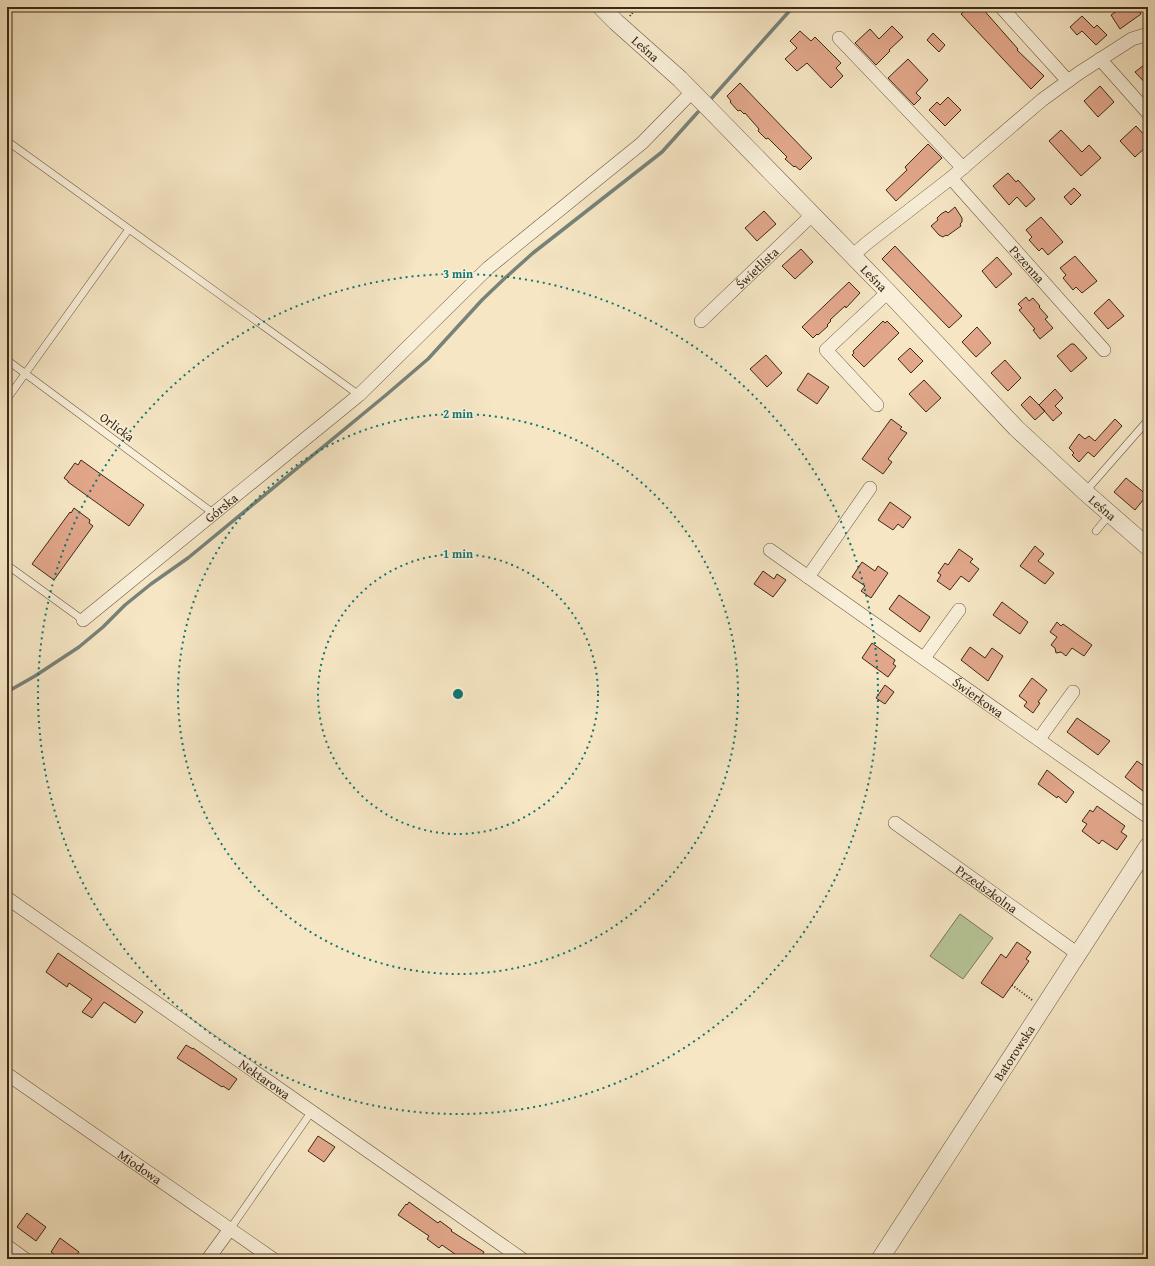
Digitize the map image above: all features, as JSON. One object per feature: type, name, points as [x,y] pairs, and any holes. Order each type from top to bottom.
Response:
[{"type":"street","name":"Leśna","points":[[601,7],[692,92],[888,292],[1016,428],[1084,492],[1148,547]]},
{"type":"street","points":[[1001,7],[1068,81]]},
{"type":"street","points":[[852,256],[951,178],[1042,100],[1100,59],[1132,39],[1148,34]]},
{"type":"street","points":[[839,38],[963,168]]},
{"type":"street","points":[[1100,59],[1148,113]]},
{"type":"street","name":"Górska","points":[[83,620],[359,395],[488,268],[642,143],[692,92]]},
{"type":"street","name":"Pszenna","points":[[951,178],[1104,350]]},
{"type":"street","name":"Świetlista","points":[[701,320],[812,215]]},
{"type":"street","points":[[877,405],[826,350],[888,292]]},
{"type":"street","points":[[808,577],[870,488]]},
{"type":"street","name":"Świerkowa","points":[[770,550],[1148,816]]},
{"type":"street","points":[[924,658],[960,610]]},
{"type":"street","points":[[1039,739],[1073,692]]},
{"type":"street","name":"Przedszkolna","points":[[895,823],[1078,954]]},
{"type":"street","name":"Batorowska","points":[[880,1259],[1148,846]]},
{"type":"street","name":"Nektarowa","points":[[7,898],[522,1259]]},
{"type":"street","name":"Miodowa","points":[[7,1074],[274,1259]]},
{"type":"street","points":[[208,1259],[230,1228]]},
{"type":"street","points":[[7,1246],[26,1259]]},
{"type":"lane","points":[[7,141],[359,395]]},
{"type":"lane","points":[[7,399],[129,229]]},
{"type":"lane","name":"Orlicka","points":[[7,360],[213,513]]},
{"type":"lane","points":[[1084,492],[1148,420]]},
{"type":"lane","points":[[1096,531],[1110,514]]},
{"type":"lane","points":[[7,565],[83,620]]},
{"type":"lane","points":[[230,1228],[312,1111]]},
{"type":"path","points":[[1012,986],[1035,1002]]},
{"type":"green space","points":[[960,914],[993,938],[963,979],[930,956]]},
{"type":"building","points":[[969,7],[981,7],[1018,49],[1017,50],[1044,76],[1031,89],[961,14]]},
{"type":"building","points":[[1123,7],[1137,7],[1141,14],[1120,29],[1111,15]]},
{"type":"building","points":[[1082,16],[1094,28],[1097,25],[1107,35],[1096,45],[1082,31],[1077,35],[1070,27]]},
{"type":"building","points":[[892,26],[903,37],[876,65],[855,43],[870,29],[879,39]]},
{"type":"building","points":[[800,31],[811,41],[815,37],[841,63],[836,68],[843,76],[831,88],[807,63],[797,71],[785,59],[797,48],[790,41]]},
{"type":"building","points":[[933,33],[945,45],[939,52],[927,40]]},
{"type":"building","points":[[908,59],[928,80],[916,93],[921,98],[914,105],[888,78]]},
{"type":"building","points":[[1148,62],[1148,86],[1135,72]]},
{"type":"building","points":[[740,83],[812,158],[800,170],[785,159],[787,157],[768,138],[766,139],[758,131],[759,129],[745,113],[744,114],[740,110],[738,111],[730,102],[731,101],[727,96]]},
{"type":"building","points":[[1100,86],[1114,102],[1098,117],[1084,101]]},
{"type":"building","points":[[948,97],[961,110],[945,126],[929,110],[937,102],[940,105]]},
{"type":"building","points":[[1136,126],[1148,139],[1148,145],[1135,157],[1120,141]]},
{"type":"building","points":[[1061,130],[1082,152],[1089,145],[1101,158],[1081,176],[1049,141]]},
{"type":"building","points":[[928,144],[942,158],[896,201],[886,190],[907,170],[905,167]]},
{"type":"building","points":[[1008,173],[1016,182],[1018,180],[1035,199],[1026,207],[1017,197],[1009,205],[993,186]]},
{"type":"building","points":[[1074,188],[1081,195],[1071,205],[1064,197]]},
{"type":"building","points":[[955,207],[962,218],[962,222],[960,224],[961,226],[947,236],[946,235],[943,237],[939,235],[931,226],[938,220],[937,218],[941,214],[946,211],[948,213]]},
{"type":"building","points":[[764,211],[776,224],[757,241],[745,228]]},
{"type":"building","points":[[1041,217],[1063,242],[1048,255],[1042,248],[1039,251],[1029,240],[1032,237],[1026,230]]},
{"type":"building","points":[[895,246],[962,316],[949,328],[882,259]]},
{"type":"building","points":[[801,249],[813,262],[795,279],[782,266]]},
{"type":"building","points":[[1075,256],[1097,281],[1082,293],[1076,287],[1073,290],[1063,278],[1066,275],[1060,268]]},
{"type":"building","points":[[997,257],[1012,274],[996,288],[982,271]]},
{"type":"building","points":[[849,282],[860,293],[846,308],[845,306],[830,320],[831,321],[827,325],[828,326],[813,338],[802,327]]},
{"type":"building","points":[[1026,297],[1029,301],[1033,298],[1040,306],[1039,307],[1048,317],[1045,319],[1053,328],[1040,339],[1033,330],[1035,329],[1019,310],[1022,308],[1018,304]]},
{"type":"building","points":[[1109,299],[1124,316],[1108,329],[1094,313]]},
{"type":"building","points":[[883,321],[885,323],[887,321],[899,333],[864,367],[852,355],[854,353],[853,351]]},
{"type":"building","points":[[977,327],[991,343],[976,357],[962,342]]},
{"type":"building","points":[[1071,344],[1074,344],[1087,358],[1071,372],[1057,356]]},
{"type":"building","points":[[910,348],[923,361],[911,373],[898,359]]},
{"type":"building","points":[[766,355],[782,373],[767,387],[750,369]]},
{"type":"building","points":[[1005,360],[1021,378],[1008,391],[991,373]]},
{"type":"building","points":[[808,373],[829,387],[817,404],[797,390]]},
{"type":"building","points":[[924,380],[941,398],[926,412],[909,394]]},
{"type":"building","points":[[1055,389],[1063,398],[1055,406],[1062,413],[1053,421],[1039,405]]},
{"type":"building","points":[[1030,396],[1045,411],[1035,420],[1021,405]]},
{"type":"building","points":[[891,419],[902,427],[900,429],[907,433],[888,459],[892,462],[883,474],[862,459]]},
{"type":"building","points":[[1115,419],[1122,426],[1094,457],[1088,452],[1079,462],[1072,455],[1074,453],[1069,448],[1079,434],[1085,439],[1089,436],[1095,441]]},
{"type":"building","points":[[81,460],[144,505],[129,526],[64,478],[75,463],[78,465]]},
{"type":"building","points":[[1126,478],[1147,495],[1135,510],[1114,492]]},
{"type":"building","points":[[890,502],[911,517],[903,528],[898,524],[893,530],[878,520]]},
{"type":"building","points":[[74,508],[90,520],[89,523],[93,526],[54,580],[32,564]]},
{"type":"building","points":[[1035,546],[1044,554],[1038,561],[1054,573],[1045,584],[1020,566]]},
{"type":"building","points":[[959,549],[973,559],[970,562],[979,569],[969,582],[961,576],[950,590],[937,581],[941,575],[938,573],[945,563],[948,565]]},
{"type":"building","points":[[862,562],[875,571],[878,566],[888,573],[871,598],[861,591],[865,586],[852,577]]},
{"type":"building","points":[[763,571],[774,579],[777,574],[786,580],[773,597],[754,584]]},
{"type":"building","points":[[899,595],[930,617],[920,632],[889,609]]},
{"type":"building","points":[[1002,602],[1028,622],[1020,634],[993,615]]},
{"type":"building","points":[[1057,622],[1061,626],[1063,624],[1092,645],[1084,656],[1072,648],[1066,656],[1061,652],[1056,653],[1055,648],[1051,645],[1057,637],[1050,632]]},
{"type":"building","points":[[872,643],[895,660],[893,664],[896,666],[888,677],[862,658]]},
{"type":"building","points":[[970,647],[985,658],[992,648],[1003,656],[988,681],[961,660]]},
{"type":"building","points":[[1032,678],[1047,690],[1038,702],[1040,703],[1033,713],[1024,706],[1027,702],[1019,696]]},
{"type":"building","points":[[885,685],[894,692],[885,704],[876,698]]},
{"type":"building","points":[[1077,718],[1110,741],[1098,755],[1067,732]]},
{"type":"building","points":[[1137,761],[1148,769],[1148,795],[1125,777]]},
{"type":"building","points":[[1047,770],[1074,792],[1066,803],[1058,796],[1057,798],[1038,784]]},
{"type":"building","points":[[1097,806],[1125,826],[1121,832],[1127,836],[1117,850],[1102,840],[1099,844],[1082,831],[1087,824],[1082,821],[1090,810],[1093,812]]},
{"type":"building","points":[[1017,942],[1031,952],[1026,959],[1029,961],[1003,998],[981,983],[1001,954],[1006,958]]},
{"type":"building","points":[[58,953],[143,1012],[135,1023],[104,1002],[92,1018],[82,1012],[92,999],[69,983],[67,987],[46,972]]},
{"type":"building","points":[[186,1045],[193,1048],[237,1079],[229,1090],[177,1058]]},
{"type":"building","points":[[318,1136],[335,1147],[324,1162],[308,1151]]},
{"type":"building","points":[[409,1202],[438,1223],[440,1221],[452,1230],[451,1231],[484,1252],[483,1254],[490,1259],[462,1259],[442,1245],[439,1248],[427,1239],[429,1236],[398,1215]]},
{"type":"building","points":[[27,1213],[46,1227],[36,1241],[17,1227]]},
{"type":"building","points":[[60,1238],[79,1252],[74,1259],[61,1259],[51,1252]]},
{"type":"waterway","points":[[710,100],[793,7]]},
{"type":"waterway","points":[[7,692],[35,676],[79,647],[103,627],[125,605],[151,584],[188,558],[386,395],[428,359],[482,300],[505,278],[533,253],[662,152],[698,112]]}]
